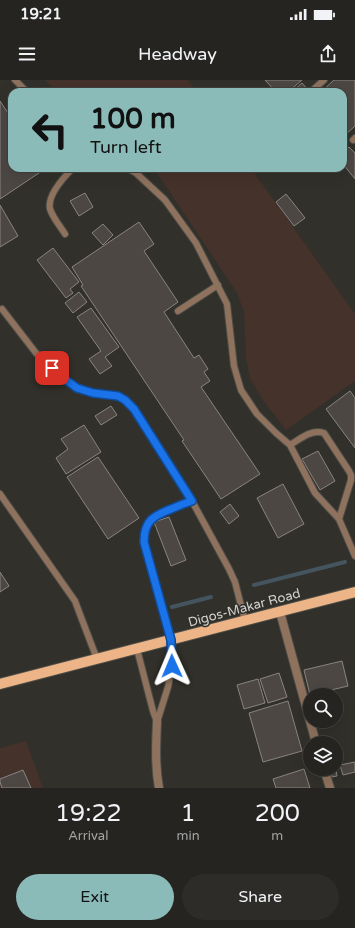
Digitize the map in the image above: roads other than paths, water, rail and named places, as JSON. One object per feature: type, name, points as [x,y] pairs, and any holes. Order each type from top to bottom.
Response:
[{"type":"main road","name":"Digos-Makar Road","points":[[0,684],[355,592]]},
{"type":"street","points":[[280,612],[314,736]]},
{"type":"street","points":[[157,722],[156,747],[159,788]]},
{"type":"street","points":[[326,776],[330,788]]},
{"type":"lane","points":[[15,80],[23,88]]},
{"type":"lane","points":[[315,88],[324,80]]},
{"type":"lane","points":[[65,234],[52,214],[50,202],[57,186],[69,172]]},
{"type":"lane","points":[[134,172],[164,200],[196,243],[227,304],[234,366],[241,390],[257,414],[290,445],[315,493],[339,519],[355,556]]},
{"type":"lane","points":[[178,311],[218,285]]},
{"type":"lane","points":[[2,309],[36,353],[59,375],[77,388],[93,393],[118,396],[130,404],[134,409],[192,501],[235,582],[246,621]]},
{"type":"lane","points":[[290,445],[311,432],[318,431],[324,433],[350,470],[351,480],[339,519]]},
{"type":"lane","points":[[0,494],[75,601],[97,659]]},
{"type":"lane","points":[[157,722],[168,687],[172,666],[171,640],[144,542],[144,535],[147,524],[158,513],[192,501]]},
{"type":"lane","points":[[137,649],[157,722]]},
{"type":"waterway","points":[[254,585],[345,562]]},
{"type":"waterway","points":[[172,607],[211,597]]}]
